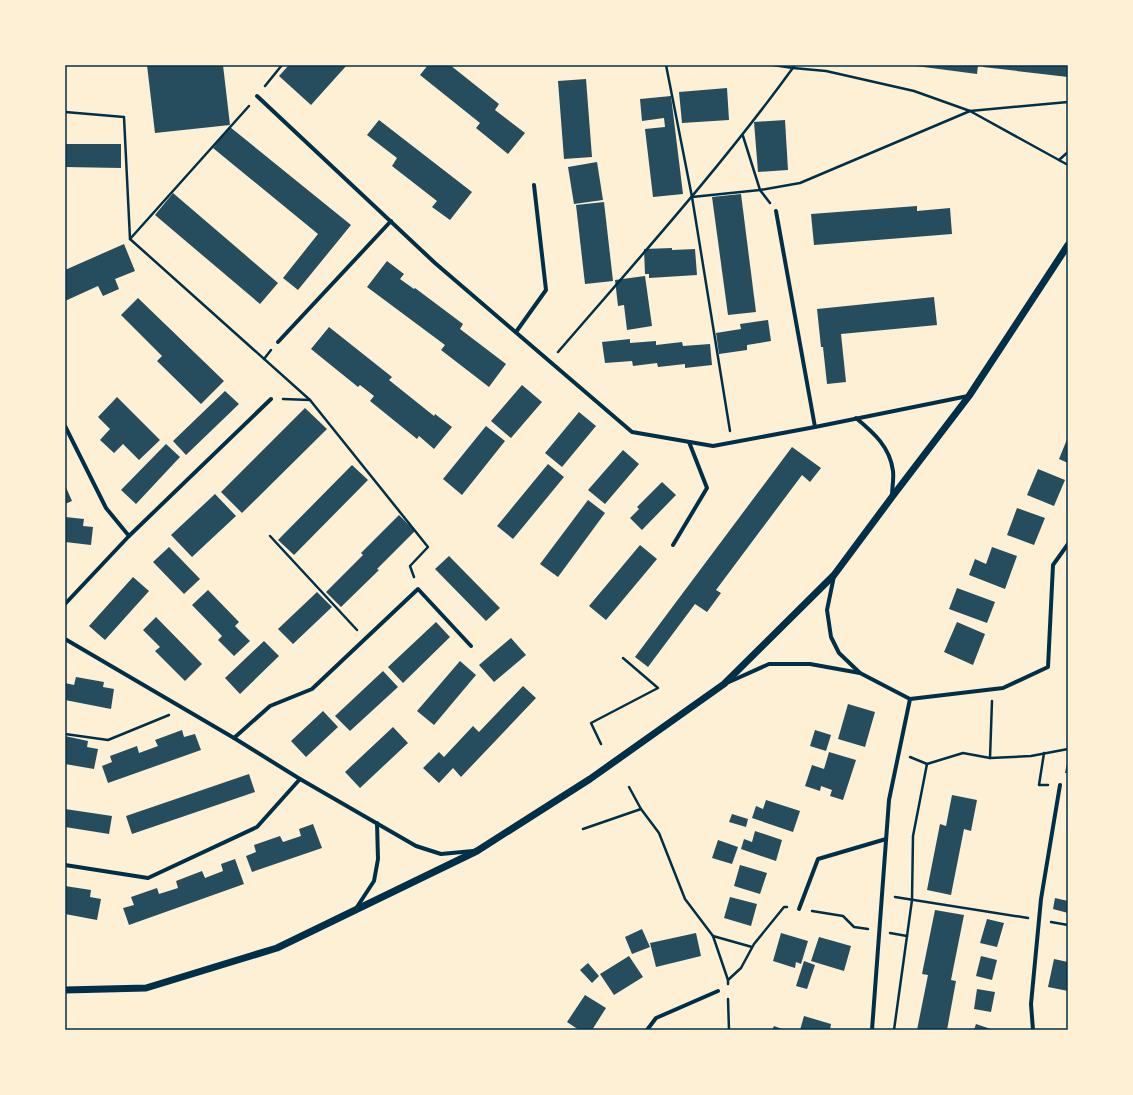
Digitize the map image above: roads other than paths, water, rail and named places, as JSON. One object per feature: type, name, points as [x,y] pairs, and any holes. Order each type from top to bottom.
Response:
[{"type":"street","points":[[257,96],[435,263],[632,432],[713,446],[969,396]]},
{"type":"street","points":[[516,332],[546,290],[534,185]]},
{"type":"street","points":[[776,211],[815,427]]},
{"type":"street","points":[[278,342],[391,221]]},
{"type":"street","points":[[65,990],[146,988],[277,948],[477,851],[590,778],[724,684],[834,575],[892,496],[969,396],[1068,245]]},
{"type":"street","points":[[65,604],[129,536],[271,399]]},
{"type":"street","points":[[856,418],[875,434],[889,455],[893,472],[892,496]]},
{"type":"street","points":[[65,426],[106,508],[129,536]]},
{"type":"street","points":[[673,546],[707,488],[689,442]]},
{"type":"street","points":[[834,575],[827,610],[831,638],[839,653],[860,673],[910,699],[1003,688],[1048,667],[1053,565],[1068,544]]},
{"type":"street","points":[[234,738],[270,706],[312,689],[418,589],[471,646]]},
{"type":"street","points":[[65,639],[234,738],[300,779],[416,846],[441,854],[477,851]]},
{"type":"street","points":[[724,684],[769,664],[810,664],[860,673]]},
{"type":"street","points":[[872,1030],[889,800],[910,699]]},
{"type":"street","points":[[65,865],[148,878],[257,827],[300,779]]},
{"type":"street","points":[[1034,1030],[1031,1004],[1041,899],[1060,785]]},
{"type":"street","points":[[355,911],[374,881],[378,859],[377,823]]},
{"type":"street","points":[[799,909],[818,859],[886,839]]},
{"type":"street","points":[[647,1030],[656,1018],[718,992]]}]
